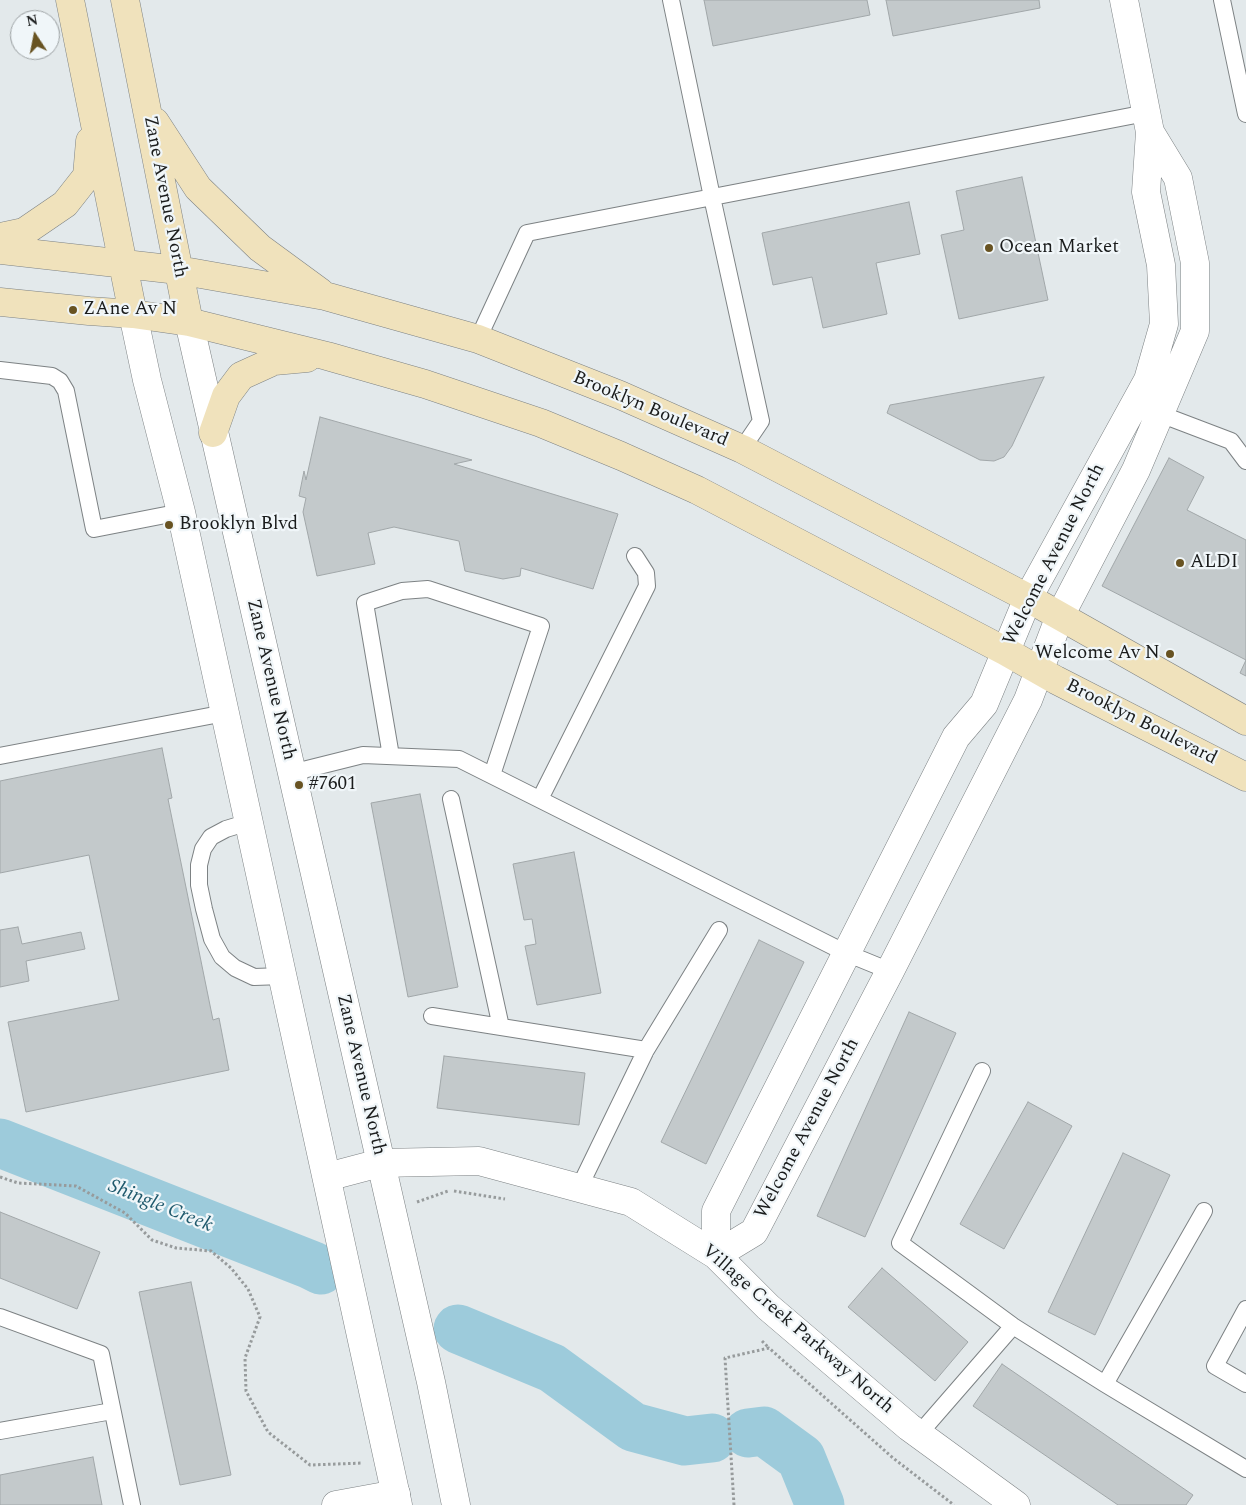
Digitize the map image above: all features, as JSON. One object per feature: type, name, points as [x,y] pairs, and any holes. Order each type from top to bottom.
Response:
[{"type":"main road","points":[[70,0],[133,314]]},
{"type":"main road","name":"Zane Avenue North","points":[[126,0],[189,322]]},
{"type":"main road","points":[[148,110],[198,188],[260,248],[325,296]]},
{"type":"main road","points":[[0,237],[24,232],[65,204],[87,176],[92,117]]},
{"type":"main road","name":"Brooklyn Boulevard","points":[[0,250],[178,270],[325,296],[478,339],[620,395],[742,449],[1028,598],[1246,722]]},
{"type":"main road","name":"Brooklyn Boulevard","points":[[0,302],[133,314],[189,322],[327,356],[425,384],[541,424],[621,456],[697,490],[1005,651],[1039,671],[1246,777]]},
{"type":"main road","points":[[213,432],[226,396],[240,376],[274,362],[327,356]]},
{"type":"street","name":"Welcome Avenue North","points":[[716,1255],[716,1211],[956,737],[984,704],[1028,598],[1148,380],[1164,324],[1161,265],[1146,192],[1148,123],[1124,0]]},
{"type":"street","name":"Welcome Avenue North","points":[[716,1255],[754,1232],[890,971],[1028,700],[1060,616],[1136,470],[1195,331],[1195,263],[1178,178],[1148,123]]},
{"type":"street","points":[[133,314],[147,380],[181,512],[397,1499],[336,1505]]},
{"type":"street","name":"Zane Avenue North","points":[[189,322],[431,1382],[456,1505]]},
{"type":"street","name":"Village Creek Parkway North","points":[[327,1177],[380,1163],[479,1160],[631,1202],[716,1255],[768,1307],[919,1434],[1016,1505]]},
{"type":"lane","points":[[671,0],[761,421],[742,449]]},
{"type":"lane","points":[[1222,0],[1246,114]]},
{"type":"lane","points":[[478,339],[527,233],[712,197],[1148,123]]},
{"type":"lane","points":[[0,370],[52,376],[60,382],[66,391],[94,529],[181,512]]},
{"type":"lane","points":[[1160,414],[1231,441],[1246,460]]},
{"type":"lane","points":[[540,799],[647,586],[646,573],[635,556]]},
{"type":"lane","points":[[391,756],[365,603],[402,591],[428,589],[541,626],[492,775]]},
{"type":"lane","points":[[0,756],[225,713]]},
{"type":"lane","points":[[291,773],[363,755],[459,759],[846,953],[890,971]]},
{"type":"lane","points":[[451,799],[501,1027]]},
{"type":"lane","points":[[249,822],[226,829],[211,837],[203,849],[199,865],[199,886],[204,909],[212,938],[222,957],[235,968],[254,977],[283,976]]},
{"type":"lane","points":[[579,1188],[646,1050],[719,930]]},
{"type":"lane","points":[[432,1016],[646,1050]]},
{"type":"lane","points":[[982,1071],[900,1243],[1014,1326],[1105,1384],[1246,1469]]},
{"type":"lane","points":[[1105,1384],[1204,1211]]},
{"type":"lane","points":[[1246,1309],[1215,1366],[1246,1384]]},
{"type":"lane","points":[[0,1317],[101,1354],[132,1505]]},
{"type":"lane","points":[[919,1434],[1014,1326]]},
{"type":"lane","points":[[0,1431],[112,1411]]},
{"type":"path","points":[[0,1177],[18,1183],[76,1186],[125,1213],[152,1240],[176,1248],[211,1251],[230,1268],[248,1289],[260,1317],[245,1358],[246,1391],[268,1432],[310,1465],[363,1464],[388,1457]]},
{"type":"path","points":[[418,1210],[417,1200],[450,1190],[509,1199]]},
{"type":"path","points":[[762,1341],[893,1458],[954,1505]]},
{"type":"path","points":[[734,1505],[725,1358],[769,1348]]},
{"type":"building","points":[[704,0],[867,0],[870,15],[713,46]]},
{"type":"building","points":[[886,0],[1039,0],[1040,8],[893,36]]},
{"type":"building","points":[[1022,177],[1048,300],[959,319],[941,235],[964,230],[956,191]]},
{"type":"building","points":[[909,202],[920,254],[876,263],[887,314],[823,328],[812,277],[773,285],[762,233]]},
{"type":"building","points":[[1044,377],[1012,446],[1004,457],[994,461],[980,460],[887,413],[890,405]]},
{"type":"building","points":[[320,417],[472,460],[454,464],[618,514],[593,589],[521,568],[520,576],[503,579],[465,571],[459,541],[394,527],[368,533],[375,564],[317,576],[303,512],[306,498],[299,496],[304,471],[306,480]]},
{"type":"building","name":"ALDI","points":[[1169,458],[1204,477],[1187,510],[1246,540],[1246,660],[1102,586]]},
{"type":"building","points":[[1246,660],[1246,676],[1240,673]]},
{"type":"building","points":[[162,748],[172,798],[168,799],[213,1020],[219,1018],[229,1070],[26,1112],[8,1022],[119,1000],[89,855],[0,873],[0,781]]},
{"type":"building","points":[[420,794],[458,987],[408,997],[371,803]]},
{"type":"building","points":[[574,852],[601,993],[537,1005],[525,946],[536,944],[532,919],[524,920],[513,864]]},
{"type":"building","points":[[18,927],[22,944],[81,932],[85,949],[26,961],[29,981],[0,987],[0,930]]},
{"type":"building","points":[[759,940],[804,962],[706,1164],[661,1142]]},
{"type":"building","points":[[909,1012],[956,1033],[865,1237],[817,1216]]},
{"type":"building","points":[[444,1056],[585,1073],[579,1125],[437,1108]]},
{"type":"building","points":[[1028,1102],[1072,1126],[1004,1249],[960,1224]]},
{"type":"building","points":[[1123,1153],[1170,1175],[1095,1335],[1048,1312]]},
{"type":"building","points":[[0,1212],[100,1252],[77,1309],[0,1278]]},
{"type":"building","points":[[882,1268],[968,1342],[935,1381],[848,1307]]},
{"type":"building","points":[[191,1282],[231,1475],[180,1485],[139,1292]]},
{"type":"building","points":[[1002,1364],[1193,1495],[1186,1505],[1118,1505],[973,1406]]},
{"type":"building","points":[[93,1457],[102,1505],[0,1505],[0,1475]]},
{"type":"waterway","name":"Shingle Creek","points":[[0,1143],[321,1270]]},
{"type":"waterway","name":"Shingle Creek","points":[[458,1329],[552,1368],[633,1427],[685,1441],[712,1438]]},
{"type":"waterway","name":"Shingle Creek","points":[[748,1433],[764,1431],[801,1458],[820,1505]]},
{"type":"place","name":"Ocean Market","points":[[989,248]]},
{"type":"place","name":"ZAne Av N","points":[[73,310]]},
{"type":"place","name":"Brooklyn Blvd","points":[[169,525]]},
{"type":"place","name":"ALDI","points":[[1180,563]]},
{"type":"place","name":"Welcome Av N","points":[[1170,654]]},
{"type":"place","name":"#7601","points":[[299,785]]}]
